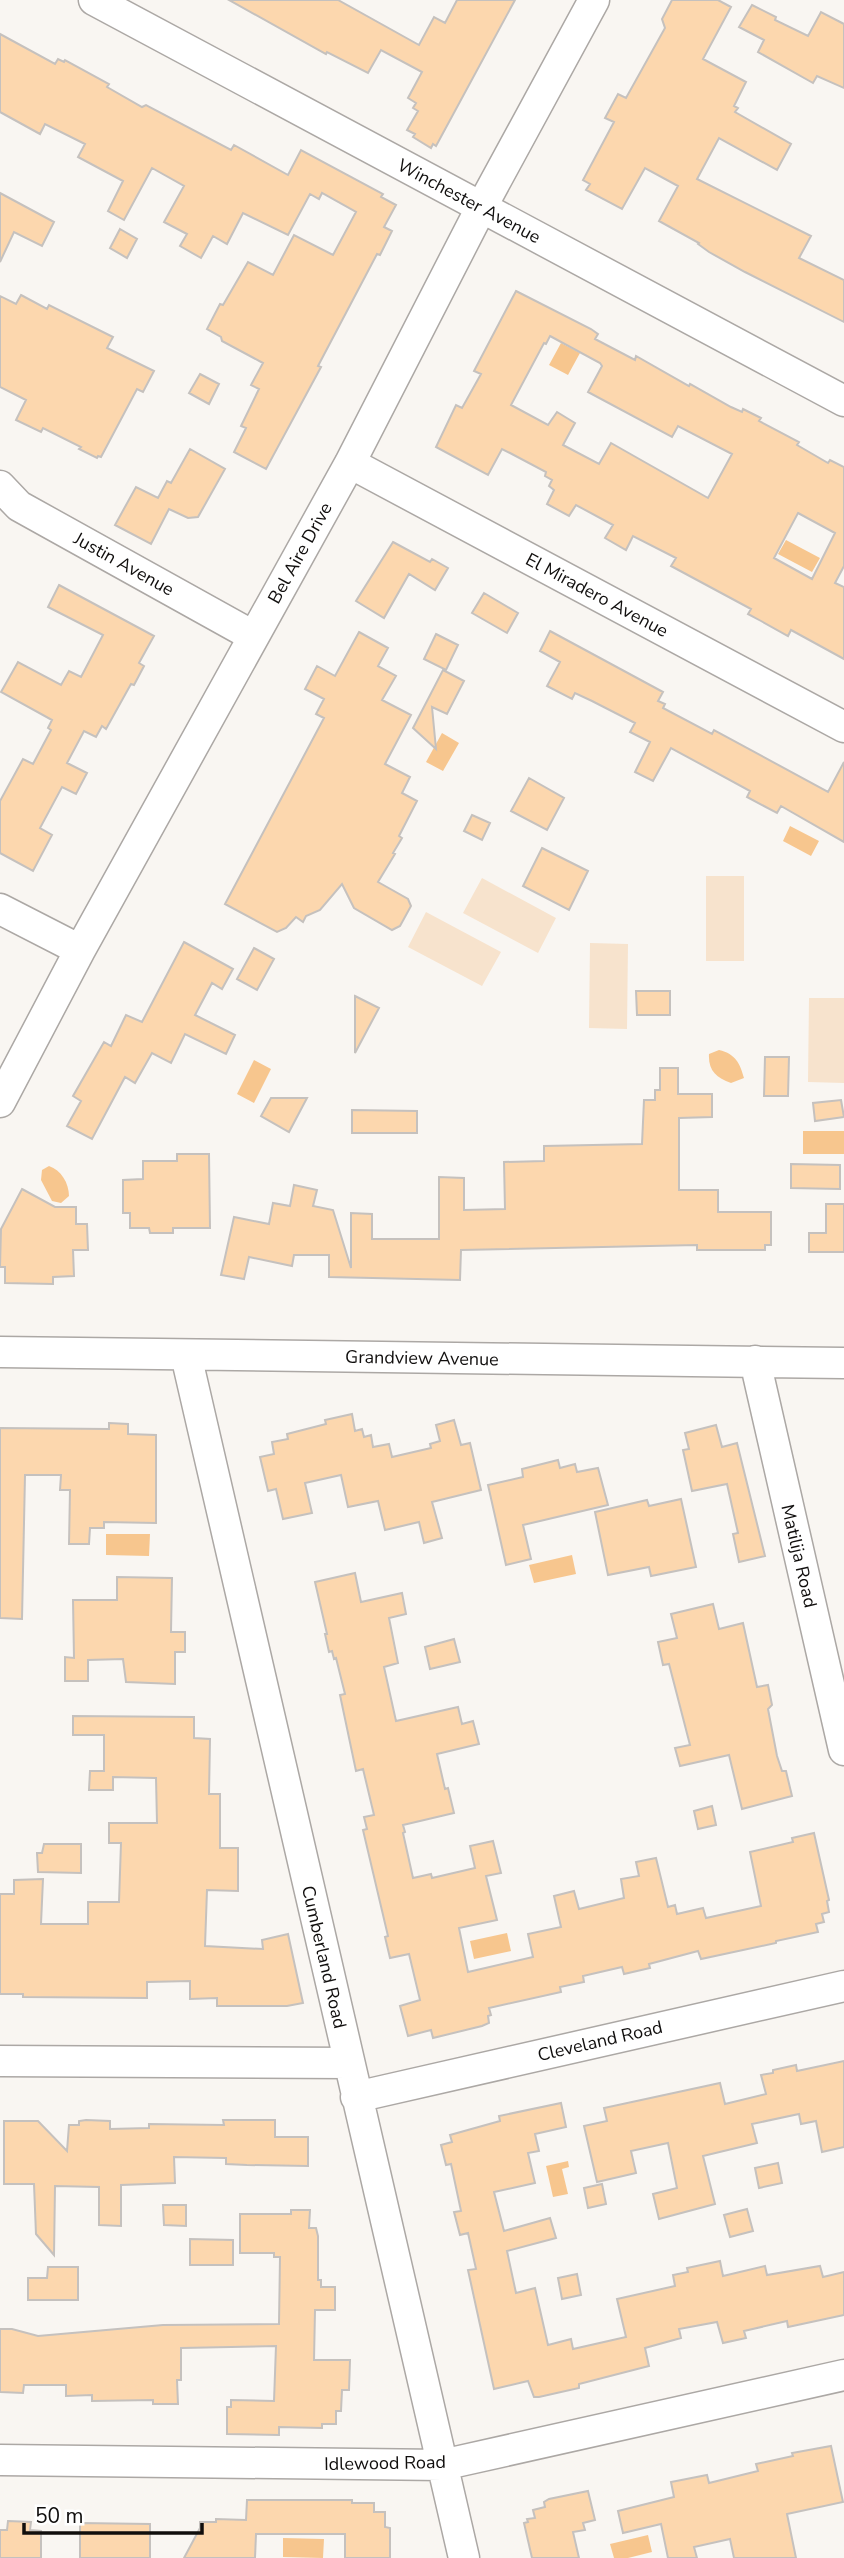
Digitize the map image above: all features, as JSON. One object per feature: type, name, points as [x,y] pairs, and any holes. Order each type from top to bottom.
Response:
[{"type":"street","name":"Winchester Avenue","points":[[94,0],[844,401]]},
{"type":"street","name":"Bel Aire Drive","points":[[0,1102],[80,950],[350,463],[481,208],[594,0]]},
{"type":"street","name":"El Miradero Avenue","points":[[350,463],[844,727]]},
{"type":"street","name":"Justin Avenue","points":[[0,486],[19,506],[253,636]]},
{"type":"street","points":[[0,909],[80,950]]},
{"type":"street","name":"Grandview Avenue","points":[[0,1352],[844,1363]]},
{"type":"street","name":"Cumberland Road","points":[[186,1355],[464,2558]]},
{"type":"street","name":"Matilija Road","points":[[755,1361],[844,1750]]},
{"type":"street","name":"Cleveland Road","points":[[356,2097],[844,1986]]},
{"type":"street","points":[[0,2061],[349,2063]]},
{"type":"street","name":"Idlewood Road","points":[[0,2460],[442,2465],[844,2375]]},
{"type":"shaded area","points":[[561,343],[580,353],[568,375],[549,365]]},
{"type":"shaded area","points":[[786,540],[820,558],[812,572],[778,554]]},
{"type":"shaded area","points":[[442,733],[459,743],[443,771],[426,762]]},
{"type":"shaded area","points":[[790,826],[819,841],[811,856],[783,841]]},
{"type":"shaded area","points":[[706,876],[744,876],[744,961],[706,961]]},
{"type":"shaded area","points":[[482,878],[556,918],[538,953],[463,913]]},
{"type":"shaded area","points":[[426,912],[501,952],[482,986],[408,947]]},
{"type":"shaded area","points":[[590,943],[628,944],[627,1029],[589,1028]]},
{"type":"shaded area","points":[[809,998],[844,998],[844,1083],[808,1082]]},
{"type":"shaded area","points":[[719,1050],[730,1054],[736,1060],[744,1078],[731,1083],[714,1073],[709,1054]]},
{"type":"shaded area","points":[[254,1060],[271,1069],[254,1103],[237,1094]]},
{"type":"shaded area","points":[[803,1131],[844,1131],[844,1154],[803,1154]]},
{"type":"shaded area","points":[[49,1166],[61,1174],[68,1186],[69,1196],[61,1203],[52,1201],[41,1180],[42,1170]]},
{"type":"shaded area","points":[[106,1534],[150,1534],[149,1556],[106,1555]]},
{"type":"shaded area","points":[[572,1555],[576,1574],[534,1583],[529,1565]]},
{"type":"shaded area","points":[[507,1933],[511,1951],[474,1959],[470,1941]]},
{"type":"shaded area","points":[[568,2161],[569,2167],[562,2169],[568,2194],[553,2197],[546,2166]]},
{"type":"shaded area","points":[[648,2535],[652,2552],[628,2558],[614,2558],[610,2544]]},
{"type":"shaded area","points":[[283,2538],[324,2539],[323,2558],[283,2557]]},
{"type":"building","points":[[229,0],[338,0],[419,45],[434,17],[445,23],[457,0],[515,0],[436,146],[433,144],[431,148],[407,130],[418,111],[413,108],[416,103],[408,98],[422,72],[381,50],[368,73],[327,52],[326,54]]},
{"type":"building","points":[[672,0],[718,0],[731,7],[703,59],[746,82],[734,106],[738,108],[735,112],[791,144],[777,170],[719,138],[697,179],[811,236],[799,258],[844,280],[844,322],[745,272],[659,221],[678,186],[645,168],[622,209],[586,190],[590,184],[583,180],[614,122],[605,118],[618,94],[626,98],[665,28],[662,19]]},
{"type":"building","points":[[752,5],[808,36],[821,12],[844,24],[844,88],[817,76],[813,83],[758,52],[764,40],[739,27]]},
{"type":"building","points":[[0,34],[55,64],[58,59],[64,62],[65,60],[109,84],[107,87],[142,107],[146,105],[231,150],[234,145],[288,175],[301,150],[383,194],[381,197],[396,205],[384,227],[392,231],[380,255],[377,254],[266,469],[234,452],[246,428],[241,426],[259,389],[251,385],[263,363],[222,341],[221,337],[207,329],[248,262],[273,275],[294,235],[333,255],[356,212],[322,193],[319,199],[310,194],[288,235],[243,213],[227,244],[213,236],[201,258],[180,246],[187,234],[164,222],[184,186],[152,168],[124,220],[108,211],[123,181],[78,157],[85,144],[45,124],[40,134],[0,112]]},
{"type":"building","points":[[0,193],[54,222],[42,246],[14,232],[0,262]]},
{"type":"building","points":[[120,229],[137,239],[127,258],[110,248]]},
{"type":"building","points":[[516,291],[591,329],[598,334],[595,339],[635,360],[636,356],[731,407],[742,412],[743,409],[761,418],[759,421],[799,442],[797,445],[828,463],[830,460],[844,467],[844,566],[835,583],[844,587],[844,659],[791,630],[788,636],[748,614],[751,609],[671,566],[676,558],[633,536],[626,550],[605,538],[613,525],[576,505],[569,516],[547,504],[554,490],[549,486],[552,480],[545,476],[546,472],[510,453],[502,449],[488,475],[436,447],[456,405],[462,408],[481,374],[474,371]],"holes":[[[550,336],[600,363],[602,366],[588,392],[672,437],[678,426],[732,454],[708,498],[611,443],[599,464],[563,445],[575,423],[557,412],[548,425],[511,405]],[[798,513],[835,533],[812,579],[774,558]]]},
{"type":"building","points":[[21,295],[47,309],[49,305],[113,337],[107,348],[154,371],[143,392],[137,389],[101,457],[97,458],[79,449],[81,447],[43,428],[41,432],[16,420],[26,400],[0,387],[0,296],[16,304]]},
{"type":"building","points":[[200,374],[219,384],[209,404],[189,393]]},
{"type":"building","points":[[190,449],[225,469],[198,517],[188,518],[169,509],[151,544],[115,525],[136,487],[158,498],[167,481],[171,483]]},
{"type":"building","points":[[393,542],[430,562],[432,559],[448,568],[435,590],[409,574],[384,618],[356,601]]},
{"type":"building","points":[[59,585],[154,636],[139,663],[144,666],[106,729],[102,726],[96,737],[84,731],[67,763],[87,773],[76,794],[62,787],[40,828],[52,835],[33,871],[0,853],[0,801],[23,759],[33,764],[51,730],[48,728],[52,720],[1,692],[18,662],[61,685],[69,671],[81,677],[103,635],[48,607]]},
{"type":"building","points":[[484,593],[518,613],[507,633],[472,613]]},
{"type":"building","points":[[550,631],[663,692],[658,701],[665,704],[663,708],[712,734],[714,730],[828,792],[844,762],[844,842],[781,806],[777,813],[747,797],[750,791],[671,748],[653,781],[635,772],[650,742],[630,732],[635,723],[575,693],[572,699],[547,686],[560,662],[540,651]]},
{"type":"building","points":[[359,632],[388,648],[378,666],[396,676],[382,700],[411,715],[385,764],[410,777],[402,793],[417,801],[399,836],[402,838],[393,853],[395,854],[378,882],[408,899],[411,906],[400,926],[392,930],[354,908],[342,884],[320,910],[306,916],[303,922],[296,917],[286,928],[277,932],[225,904],[324,718],[316,714],[324,699],[305,689],[317,666],[335,676]]},
{"type":"building","points":[[436,634],[458,645],[446,670],[424,659]]},
{"type":"building","points":[[443,670],[464,681],[447,714],[432,707],[436,749],[413,728]]},
{"type":"building","points":[[529,778],[564,798],[547,830],[511,811]]},
{"type":"building","points":[[472,815],[490,823],[482,840],[464,831]]},
{"type":"building","points":[[542,848],[588,871],[569,910],[523,886]]},
{"type":"building","points":[[184,942],[233,969],[222,989],[212,983],[195,1015],[235,1035],[226,1054],[185,1034],[171,1063],[152,1053],[135,1083],[125,1077],[92,1139],[67,1126],[81,1101],[73,1096],[104,1042],[111,1046],[126,1015],[142,1022]]},
{"type":"building","points":[[254,948],[274,959],[257,990],[237,979]]},
{"type":"building","points":[[636,991],[670,991],[670,1015],[637,1015]]},
{"type":"building","points":[[355,996],[379,1008],[355,1053]]},
{"type":"building","points":[[765,1057],[789,1057],[788,1096],[764,1096]]},
{"type":"building","points":[[660,1068],[678,1068],[678,1094],[712,1094],[712,1117],[679,1118],[679,1190],[718,1190],[718,1212],[771,1212],[771,1245],[765,1245],[765,1250],[697,1250],[697,1245],[461,1250],[460,1280],[329,1277],[329,1255],[294,1255],[292,1266],[249,1257],[244,1279],[221,1275],[234,1217],[269,1224],[273,1203],[290,1206],[294,1185],[317,1190],[313,1206],[333,1210],[351,1268],[351,1213],[372,1214],[372,1239],[439,1239],[439,1177],[464,1178],[464,1210],[505,1209],[504,1162],[544,1161],[544,1146],[642,1144],[644,1100],[655,1100],[655,1090],[660,1090]]},
{"type":"building","points":[[271,1098],[307,1098],[289,1132],[261,1116]]},
{"type":"building","points":[[841,1100],[844,1117],[815,1121],[813,1103]]},
{"type":"building","points":[[352,1110],[417,1111],[417,1133],[352,1133]]},
{"type":"building","points":[[177,1154],[209,1154],[210,1228],[173,1228],[173,1233],[150,1233],[149,1228],[130,1228],[130,1213],[123,1213],[123,1180],[143,1179],[143,1161],[177,1161]]},
{"type":"building","points":[[791,1164],[840,1165],[840,1189],[791,1188]]},
{"type":"building","points":[[22,1189],[55,1207],[76,1207],[76,1224],[87,1224],[88,1250],[73,1250],[74,1276],[53,1277],[53,1284],[5,1283],[5,1267],[0,1267],[1,1229]]},
{"type":"building","points":[[826,1204],[844,1204],[844,1252],[809,1252],[809,1233],[826,1233]]},
{"type":"building","points":[[352,1414],[355,1431],[362,1429],[364,1437],[371,1435],[373,1447],[389,1444],[392,1457],[431,1448],[430,1444],[440,1441],[436,1425],[454,1420],[461,1445],[470,1443],[481,1490],[432,1502],[442,1538],[424,1543],[419,1522],[385,1530],[378,1501],[348,1507],[341,1475],[305,1483],[312,1513],[283,1519],[276,1489],[268,1491],[260,1457],[274,1454],[272,1442],[288,1439],[287,1434],[326,1424],[325,1420]]},
{"type":"building","points":[[109,1423],[128,1424],[128,1434],[156,1435],[156,1523],[104,1522],[104,1528],[90,1528],[89,1544],[69,1544],[70,1490],[60,1490],[61,1475],[25,1475],[22,1619],[0,1618],[0,1428],[109,1429]]},
{"type":"building","points":[[716,1425],[722,1447],[737,1443],[765,1556],[739,1562],[733,1534],[738,1533],[727,1484],[692,1491],[683,1450],[689,1449],[685,1433]]},
{"type":"building","points":[[558,1460],[560,1468],[575,1464],[577,1472],[598,1468],[608,1505],[523,1525],[531,1559],[506,1565],[488,1485],[523,1477],[522,1469]]},
{"type":"building","points":[[681,1499],[696,1567],[651,1576],[649,1567],[608,1575],[595,1512],[647,1500],[649,1506]]},
{"type":"building","points":[[355,1573],[361,1602],[402,1593],[406,1614],[389,1618],[398,1663],[384,1667],[396,1721],[458,1707],[462,1724],[473,1721],[479,1744],[437,1754],[454,1813],[403,1825],[413,1878],[431,1874],[432,1878],[475,1868],[470,1846],[493,1841],[501,1873],[486,1876],[497,1920],[459,1928],[468,1972],[533,1957],[528,1934],[561,1927],[554,1896],[574,1891],[579,1909],[624,1898],[621,1879],[639,1876],[636,1862],[656,1858],[668,1907],[675,1905],[677,1914],[703,1908],[706,1918],[761,1906],[750,1852],[793,1842],[792,1838],[814,1833],[829,1900],[829,1912],[822,1914],[824,1922],[816,1924],[818,1932],[701,1959],[698,1951],[649,1964],[650,1968],[624,1974],[622,1967],[583,1976],[584,1982],[560,1987],[561,1992],[489,2008],[489,2023],[482,2026],[433,2038],[431,2030],[408,2036],[400,2006],[420,2000],[409,1954],[390,1958],[385,1937],[388,1936],[363,1830],[367,1829],[364,1817],[374,1815],[363,1769],[356,1771],[340,1695],[345,1694],[336,1658],[334,1659],[332,1651],[329,1652],[315,1582]]},
{"type":"building","points":[[117,1577],[172,1578],[171,1632],[185,1632],[185,1652],[175,1652],[175,1684],[126,1682],[123,1659],[88,1660],[88,1681],[65,1681],[65,1657],[74,1658],[73,1600],[117,1600]]},
{"type":"building","points":[[713,1604],[719,1629],[743,1623],[757,1687],[768,1685],[772,1705],[768,1709],[777,1756],[782,1771],[786,1771],[792,1796],[742,1809],[729,1755],[680,1766],[675,1748],[690,1745],[669,1664],[663,1665],[658,1642],[677,1638],[671,1614]]},
{"type":"building","points":[[454,1639],[460,1662],[430,1669],[425,1647]]},
{"type":"building","points":[[73,1716],[194,1717],[194,1738],[210,1739],[209,1794],[220,1794],[220,1848],[238,1848],[238,1891],[207,1890],[205,1946],[263,1949],[262,1940],[288,1934],[303,2003],[287,2006],[217,2006],[217,1998],[190,1999],[190,1981],[147,1982],[147,1998],[23,1997],[23,1994],[0,1994],[0,1894],[14,1894],[14,1880],[43,1879],[41,1924],[88,1924],[88,1902],[119,1902],[121,1843],[109,1843],[109,1823],[157,1823],[156,1778],[113,1777],[113,1790],[89,1790],[90,1771],[104,1771],[104,1735],[73,1735]]},
{"type":"building","points":[[712,1806],[716,1825],[698,1829],[694,1811]]},
{"type":"building","points":[[44,1844],[81,1844],[81,1873],[38,1872],[37,1853],[42,1853]]},
{"type":"building","points":[[844,2061],[844,2147],[822,2152],[816,2121],[801,2124],[799,2114],[752,2124],[757,2143],[703,2156],[715,2204],[659,2219],[653,2194],[677,2188],[668,2143],[631,2151],[636,2173],[597,2182],[584,2126],[607,2121],[604,2108],[720,2083],[725,2104],[766,2094],[761,2075],[773,2073],[773,2070],[796,2065],[797,2071]]},
{"type":"building","points":[[561,2103],[566,2127],[535,2134],[539,2151],[528,2153],[535,2183],[494,2192],[504,2231],[550,2218],[556,2238],[507,2251],[516,2293],[535,2288],[548,2345],[571,2339],[573,2349],[626,2337],[617,2299],[675,2286],[673,2275],[688,2272],[687,2268],[720,2261],[723,2276],[765,2266],[767,2275],[820,2266],[823,2277],[844,2272],[844,2315],[788,2327],[787,2321],[744,2331],[746,2338],[723,2343],[717,2322],[679,2329],[681,2338],[645,2348],[649,2366],[579,2384],[579,2388],[539,2397],[534,2397],[528,2381],[494,2389],[468,2270],[476,2269],[468,2233],[460,2235],[454,2212],[461,2211],[451,2164],[446,2165],[441,2145],[452,2142],[450,2135],[500,2121],[499,2116]]},
{"type":"building","points":[[223,2120],[275,2120],[275,2137],[308,2137],[308,2166],[226,2164],[226,2158],[174,2157],[175,2183],[121,2185],[121,2226],[99,2225],[99,2187],[55,2186],[54,2255],[36,2234],[34,2184],[4,2184],[4,2121],[38,2121],[67,2151],[69,2125],[79,2125],[79,2121],[110,2121],[110,2129],[149,2128],[149,2124],[224,2125]]},
{"type":"building","points":[[778,2163],[782,2183],[759,2188],[755,2168]]},
{"type":"building","points":[[602,2184],[606,2204],[588,2208],[584,2188]]},
{"type":"building","points":[[163,2205],[186,2205],[186,2226],[164,2225]]},
{"type":"building","points":[[747,2209],[753,2231],[730,2237],[724,2215]]},
{"type":"building","points":[[291,2210],[310,2210],[309,2228],[316,2228],[318,2236],[318,2280],[321,2280],[321,2287],[335,2287],[335,2310],[315,2310],[314,2360],[350,2360],[349,2390],[342,2390],[341,2411],[336,2411],[336,2424],[322,2424],[322,2428],[279,2427],[279,2435],[227,2434],[227,2407],[231,2407],[231,2400],[274,2401],[276,2346],[181,2348],[181,2380],[177,2380],[178,2404],[153,2404],[153,2400],[92,2401],[92,2395],[66,2396],[66,2385],[24,2385],[23,2393],[0,2392],[0,2329],[12,2329],[38,2336],[163,2325],[279,2324],[280,2257],[274,2257],[274,2253],[240,2253],[240,2214],[291,2214]]},
{"type":"building","points":[[190,2239],[233,2240],[233,2265],[190,2265]]},
{"type":"building","points":[[48,2267],[78,2267],[78,2300],[28,2300],[28,2278],[47,2278]]},
{"type":"building","points":[[577,2274],[581,2295],[562,2299],[558,2278]]},
{"type":"building","points":[[831,2446],[843,2502],[787,2514],[796,2558],[734,2558],[730,2539],[694,2547],[697,2558],[668,2558],[661,2524],[623,2533],[618,2511],[674,2497],[671,2482],[707,2475],[709,2483],[758,2471],[756,2464],[793,2456],[792,2453]]},
{"type":"building","points":[[588,2491],[595,2520],[583,2523],[585,2530],[573,2532],[579,2558],[532,2558],[524,2523],[528,2522],[527,2519],[535,2518],[533,2510],[545,2507],[544,2502],[549,2499]]},
{"type":"building","points":[[247,2500],[352,2500],[352,2503],[374,2503],[374,2512],[385,2512],[385,2527],[390,2528],[390,2558],[345,2558],[345,2534],[256,2534],[255,2558],[184,2558],[200,2528],[200,2522],[216,2522],[216,2519],[246,2520]]},
{"type":"building","points":[[8,2521],[31,2522],[30,2530],[41,2531],[41,2558],[0,2558],[0,2530],[7,2530]]},
{"type":"building","points":[[80,2523],[150,2524],[150,2558],[80,2558]]}]
